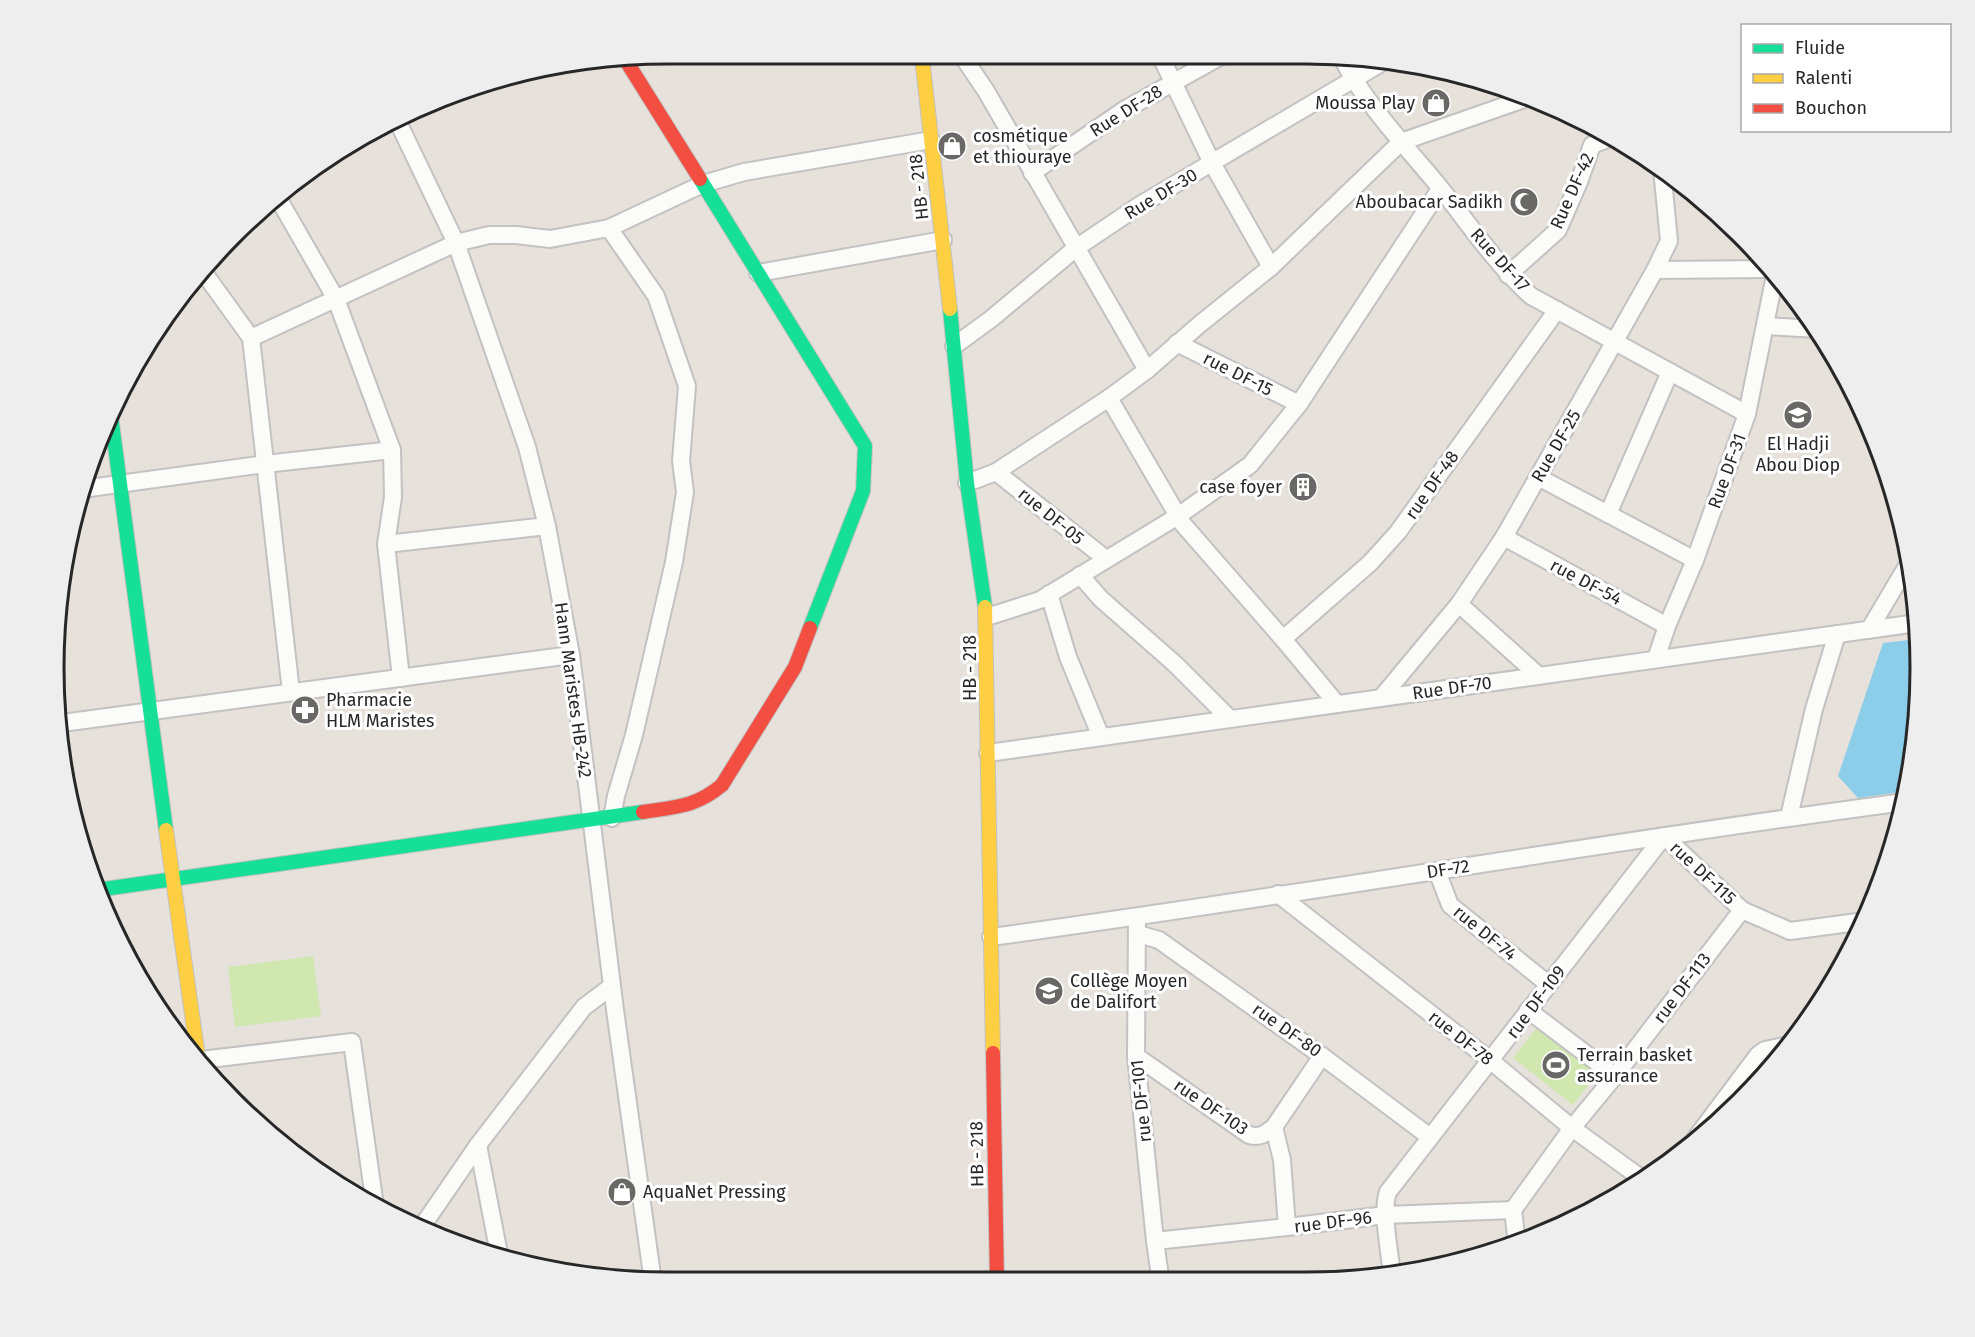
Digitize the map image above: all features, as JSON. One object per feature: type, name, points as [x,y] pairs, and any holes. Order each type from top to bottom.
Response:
[{"type":"street","name":"HB - 218","points":[[923,64],[968,483],[987,617],[998,1272]]},
{"type":"street","points":[[968,64],[986,91],[1147,370]]},
{"type":"street","points":[[1164,64],[1212,163],[1271,267]]},
{"type":"street","name":"Rue DF-28","points":[[1032,173],[1124,110],[1206,64]]},
{"type":"street","points":[[106,889],[612,818],[687,805],[708,796],[722,786],[795,667],[863,491],[865,446],[629,66]]},
{"type":"street","name":"Rue DF-17","points":[[1347,66],[1353,79],[1401,142],[1508,275],[1531,296],[1748,414]]},
{"type":"street","name":"Rue DF-30","points":[[954,346],[991,319],[1076,248],[1140,205],[1371,69]]},
{"type":"street","points":[[968,483],[996,472],[1109,398],[1147,370],[1271,267],[1401,142],[1515,102]]},
{"type":"street","name":"Hann Maristes HB-242","points":[[401,127],[456,243],[527,447],[547,526],[571,655],[612,986],[652,1272]]},
{"type":"street","points":[[251,338],[456,243],[489,236],[516,235],[550,239],[609,228],[703,184],[744,171],[931,140]]},
{"type":"street","name":"Rue DF-42","points":[[1508,275],[1558,230],[1592,145],[1602,141]]},
{"type":"street","name":"Rue DF-25","points":[[1381,698],[1458,604],[1504,537],[1655,270],[1669,241],[1663,181]]},
{"type":"street","points":[[987,617],[1040,600],[1178,516],[1250,465],[1299,404],[1440,189]]},
{"type":"street","points":[[282,205],[336,299],[392,450],[393,497],[386,544],[401,678]]},
{"type":"street","points":[[609,228],[656,296],[687,386],[681,461],[685,492],[674,562],[634,735],[612,818]]},
{"type":"street","points":[[758,273],[943,240]]},
{"type":"street","points":[[1655,270],[1760,269]]},
{"type":"street","points":[[208,278],[251,338],[291,692]]},
{"type":"street","name":"Rue DF-31","points":[[1656,659],[1748,414],[1773,285]]},
{"type":"street","name":"rue DF-48","points":[[1283,639],[1371,563],[1398,532],[1557,310]]},
{"type":"street","points":[[1765,326],[1806,328]]},
{"type":"street","name":"rue DF-15","points":[[1177,343],[1299,404]]},
{"type":"street","points":[[1608,514],[1670,372]]},
{"type":"street","points":[[1109,398],[1178,516],[1337,704]]},
{"type":"street","points":[[113,431],[173,879],[198,1048]]},
{"type":"street","points":[[93,488],[265,464],[392,450]]},
{"type":"street","name":"rue DF-05","points":[[996,472],[1106,560]]},
{"type":"street","points":[[1538,477],[1695,560]]},
{"type":"street","points":[[386,544],[547,526]]},
{"type":"street","name":"rue DF-54","points":[[1504,537],[1667,626]]},
{"type":"street","points":[[1869,630],[1902,574]]},
{"type":"street","points":[[1080,575],[1101,599],[1175,664],[1230,719]]},
{"type":"street","points":[[1049,594],[1068,657],[1101,737]]},
{"type":"street","points":[[1458,604],[1539,676]]},
{"type":"street","name":"Rue DF-70","points":[[988,753],[1909,624]]},
{"type":"street","points":[[1789,817],[1814,709],[1837,634]]},
{"type":"street","points":[[67,722],[571,655]]},
{"type":"street","name":"DF-72","points":[[991,937],[1138,926],[1278,894],[1789,817],[1895,803]]},
{"type":"street","name":"rue DF-115","points":[[1664,836],[1742,910],[1790,931],[1854,922]]},
{"type":"street","name":"rue DF-109","points":[[1386,1215],[1386,1196],[1664,836]]},
{"type":"street","name":"rue DF-74","points":[[1437,871],[1450,905],[1548,984]]},
{"type":"street","name":"rue DF-78","points":[[1278,894],[1491,1061],[1572,1128],[1636,1175]]},
{"type":"street","name":"rue DF-113","points":[[1513,1210],[1572,1128],[1615,1076],[1742,910]]},
{"type":"street","name":"rue DF-80","points":[[1138,926],[1322,1056],[1430,1137]]},
{"type":"street","name":"rue DF-101","points":[[1138,926],[1137,1056],[1159,1272]]},
{"type":"street","points":[[425,1222],[478,1145],[584,1007],[612,986]]},
{"type":"street","points":[[1528,1010],[1615,1076]]},
{"type":"street","points":[[206,1057],[352,1042],[374,1196]]},
{"type":"street","points":[[1711,1117],[1758,1054],[1777,1048]]},
{"type":"street","name":"rue DF-103","points":[[1137,1056],[1249,1135],[1256,1137],[1274,1127],[1322,1056]]},
{"type":"street","points":[[1274,1127],[1282,1160],[1287,1227]]},
{"type":"street","points":[[478,1145],[498,1247]]},
{"type":"street","points":[[1513,1210],[1516,1235]]},
{"type":"street","name":"rue DF-96","points":[[1155,1241],[1386,1215],[1513,1210]]},
{"type":"street","points":[[1386,1215],[1391,1266]]},
{"type":"green space","points":[[313,956],[321,1016],[235,1027],[228,967]]},
{"type":"green space","name":"Terrain basket assurance","points":[[1538,1026],[1598,1073],[1573,1105],[1513,1058]]},
{"type":"water","points":[[1909,640],[1909,708],[1899,786],[1898,792],[1858,798],[1838,776],[1883,643]]},
{"type":"traffic: fast","points":[[700,179],[865,446],[863,491],[810,628]]},
{"type":"traffic: fast","points":[[950,309],[967,483],[985,607]]},
{"type":"traffic: fast","points":[[113,431],[166,830]]},
{"type":"traffic: fast","points":[[106,889],[643,812]]},
{"type":"traffic: slow","points":[[923,64],[950,309]]},
{"type":"traffic: slow","points":[[985,607],[993,1053]]},
{"type":"traffic: slow","points":[[166,830],[196,1045]]},
{"type":"traffic: jam","points":[[629,66],[700,179]]},
{"type":"traffic: jam","points":[[643,812],[694,802],[722,785],[795,667],[810,628]]},
{"type":"traffic: jam","points":[[993,1053],[997,1272]]},
{"type":"place","name":"Moussa Play","points":[[1436,103]]},
{"type":"place","name":"cosmétique et thiouraye","points":[[952,146]]},
{"type":"place","name":"Aboubacar Sadikh","points":[[1524,202]]},
{"type":"place","name":"El Hadji Abou Diop","points":[[1798,415]]},
{"type":"place","name":"case foyer","points":[[1303,487]]},
{"type":"place","name":"Pharmacie HLM Maristes","points":[[305,710]]},
{"type":"place","name":"Collège Moyen de Dalifort","points":[[1049,991]]},
{"type":"place","name":"Terrain basket assurance","points":[[1556,1065]]},
{"type":"place","name":"AquaNet Pressing","points":[[622,1192]]}]
